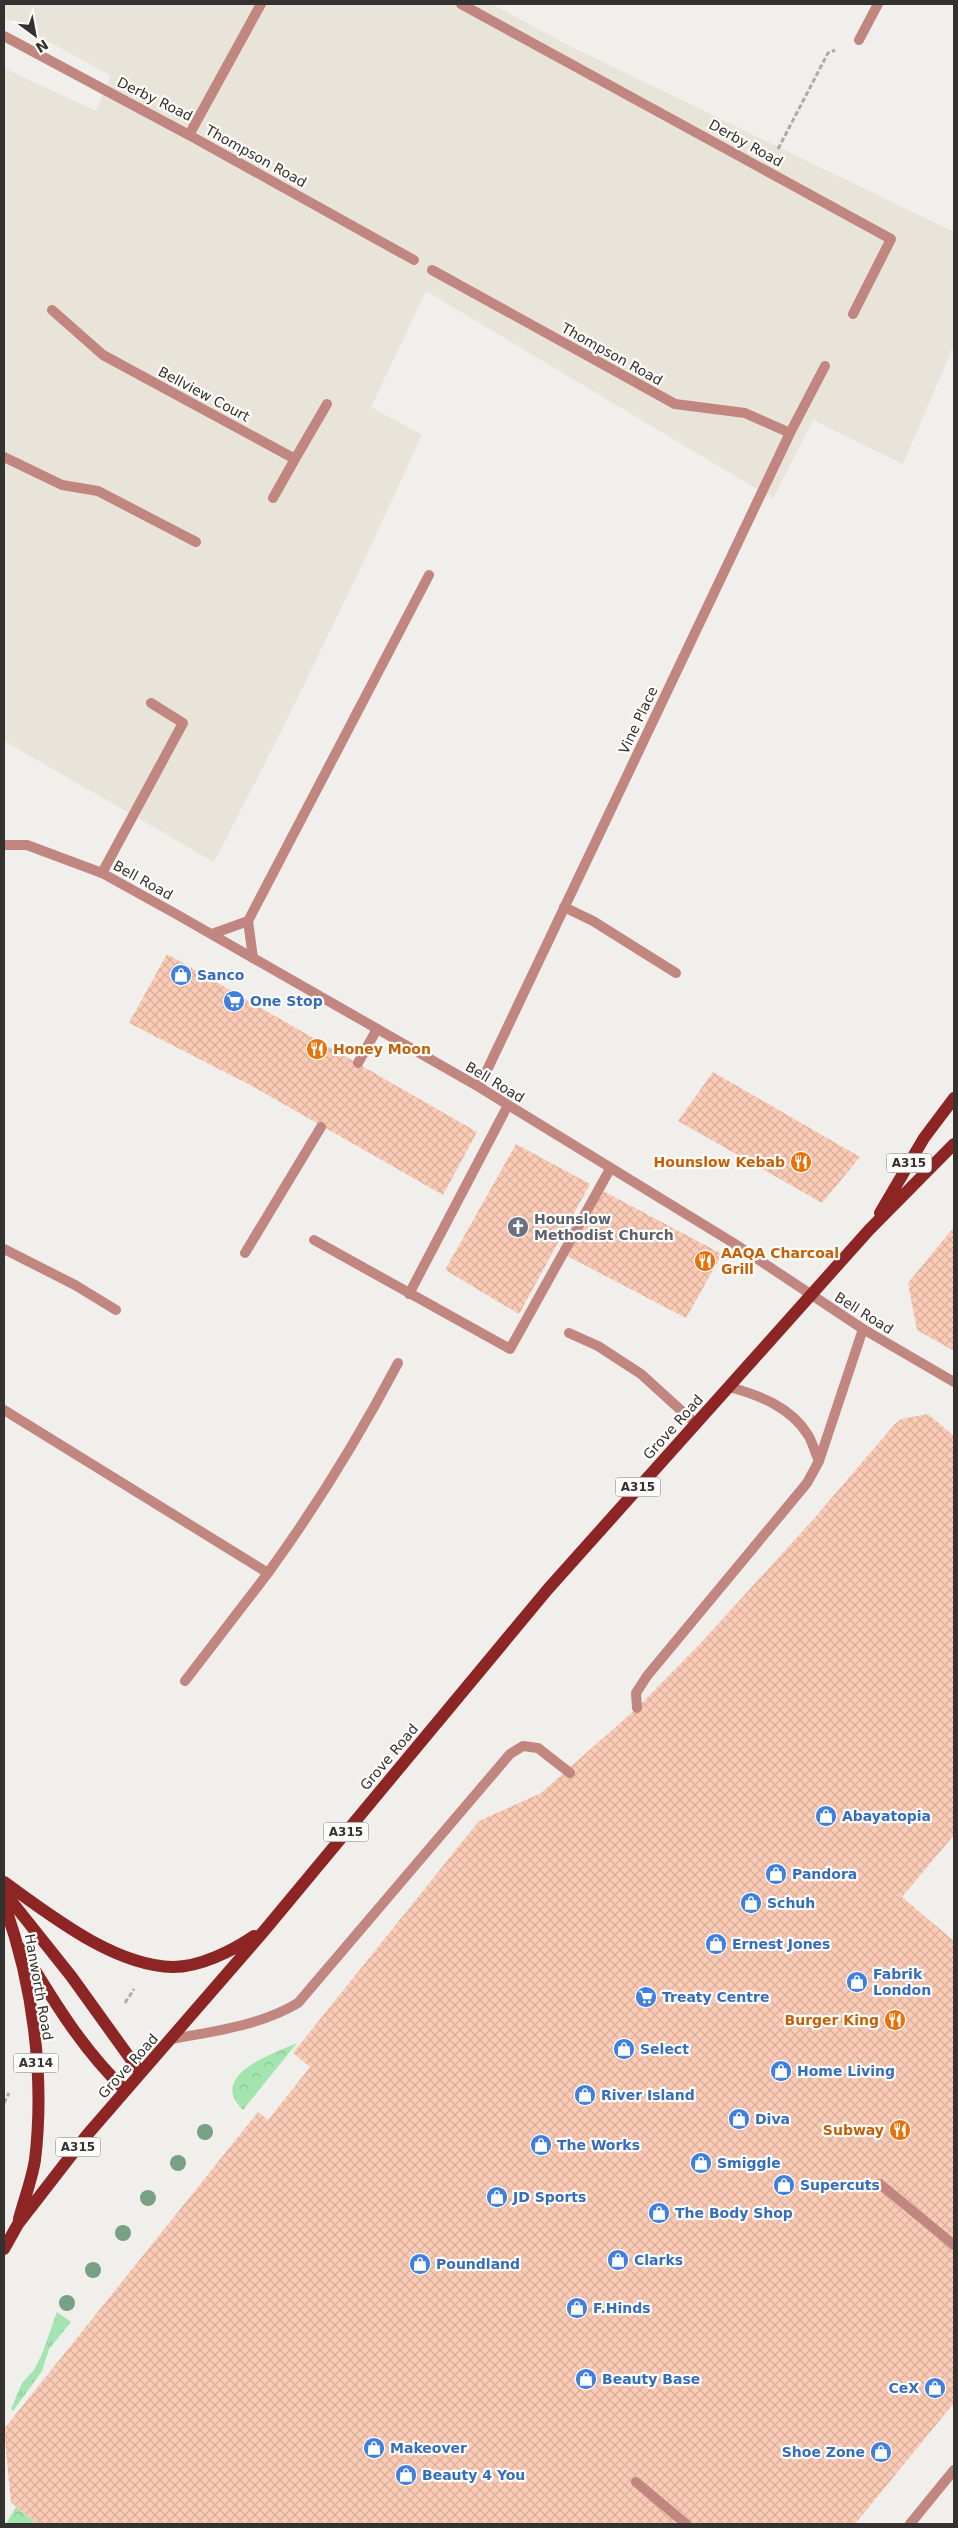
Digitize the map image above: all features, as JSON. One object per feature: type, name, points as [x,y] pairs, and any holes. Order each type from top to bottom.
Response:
[{"type":"main road","name":"A315","points":[[869,1230],[924,1138],[954,1098]]},
{"type":"main road","name":"A315","points":[[811,1296],[869,1230],[954,1144]]},
{"type":"main road","name":"Grove Road","points":[[4,2249],[18,2224],[125,2090],[172,2039],[266,1929],[548,1588],[811,1296]]},
{"type":"main road","points":[[4,1882],[85,1939],[120,1955],[153,1964],[173,1967],[212,1958],[244,1943],[266,1929]]},
{"type":"main road","name":"Hanworth Road","points":[[4,1892],[77,1983],[140,2072]]},
{"type":"main road","name":"Hanworth Road","points":[[4,1904],[18,1943],[34,2036],[37,2094],[35,2161],[18,2224]]},
{"type":"main road","points":[[18,1943],[64,2019],[91,2055],[125,2090]]},
{"type":"street","name":"Derby Road","points":[[4,36],[189,135],[262,4]]},
{"type":"street","name":"Derby Road","points":[[461,4],[892,239],[853,314]]},
{"type":"street","points":[[859,40],[878,4]]},
{"type":"street","name":"Thompson Road","points":[[189,135],[414,260]]},
{"type":"street","name":"Thompson Road","points":[[432,270],[674,404],[744,412],[790,433]]},
{"type":"street","name":"Bellview Court","points":[[52,310],[103,355],[295,459]]},
{"type":"street","name":"Vine Place","points":[[478,1087],[790,433],[825,366]]},
{"type":"street","points":[[273,498],[327,404]]},
{"type":"street","points":[[4,457],[62,485],[98,491],[196,542]]},
{"type":"street","points":[[253,958],[248,921],[429,575]]},
{"type":"street","points":[[102,873],[183,723],[151,703]]},
{"type":"street","name":"Bell Road","points":[[4,845],[27,845],[102,873],[212,934],[508,1105],[735,1244],[811,1296],[864,1329],[954,1382]]},
{"type":"street","points":[[564,908],[593,921],[676,973]]},
{"type":"street","points":[[212,934],[248,921]]},
{"type":"street","points":[[358,1064],[377,1029]]},
{"type":"street","points":[[409,1294],[508,1105]]},
{"type":"street","points":[[245,1253],[321,1127]]},
{"type":"street","points":[[314,1240],[510,1349],[610,1169]]},
{"type":"street","points":[[4,1249],[75,1285],[116,1310]]},
{"type":"street","points":[[637,1708],[636,1693],[646,1676],[807,1483],[819,1461],[864,1329]]},
{"type":"street","points":[[569,1333],[598,1346],[641,1374],[696,1424]]},
{"type":"street","points":[[185,1681],[268,1573],[326,1491],[362,1433],[398,1363]]},
{"type":"street","points":[[729,1386],[762,1396],[789,1414],[808,1434],[819,1461]]},
{"type":"street","points":[[4,1410],[268,1573]]},
{"type":"street","points":[[172,2039],[257,2021],[277,2015],[298,2003],[510,1754],[523,1746],[538,1748],[570,1773]]},
{"type":"street","points":[[880,2184],[954,2245]]},
{"type":"street","points":[[910,2524],[954,2470]]},
{"type":"street","points":[[636,2482],[686,2524]]},
{"type":"path","points":[[766,169],[828,54],[859,40]]},
{"type":"shaded area","points":[[4,4],[492,4],[566,44],[954,232],[954,345],[903,464],[813,420],[773,499],[426,291],[371,407],[422,435],[363,563],[280,734],[214,862],[4,741],[4,68],[96,111],[111,76],[4,17]]},
{"type":"green space","points":[[297,2043],[243,2110],[234,2097],[233,2086],[238,2076],[260,2059]]},
{"type":"green space","points":[[57,2312],[71,2322],[49,2349],[42,2371],[13,2411],[11,2409],[22,2383],[34,2370],[42,2354]]},
{"type":"green space","points":[[16,2507],[37,2524],[6,2524]]},
{"type":"building","points":[[167,954],[477,1132],[443,1195],[250,1085],[129,1023]]},
{"type":"building","points":[[713,1072],[860,1157],[822,1203],[678,1121]]},
{"type":"building","name":"Hounslow Methodist Church","points":[[516,1144],[590,1184],[519,1314],[445,1270]]},
{"type":"building","points":[[603,1191],[722,1254],[686,1318],[567,1256]]},
{"type":"building","points":[[954,1227],[954,1351],[917,1330],[908,1283]]},
{"type":"building","name":"Treaty Centre","points":[[928,1414],[954,1436],[954,1835],[902,1897],[954,1941],[954,2403],[855,2524],[37,2524],[11,2502],[4,2429],[258,2112],[268,2120],[310,2067],[293,2053],[479,1821],[541,1793],[637,1708],[697,1647],[811,1522],[894,1425],[901,1419]]},
{"type":"place","name":"Sanco","points":[[181,975]]},
{"type":"place","name":"One Stop","points":[[234,1001]]},
{"type":"place","name":"Honey Moon","points":[[317,1049]]},
{"type":"place","name":"Hounslow Kebab","points":[[801,1162]]},
{"type":"place","name":"Hounslow Methodist Church","points":[[518,1227]]},
{"type":"place","name":"AAQA Charcoal Grill","points":[[705,1261]]},
{"type":"place","name":"Abayatopia","points":[[826,1816]]},
{"type":"place","name":"Pandora","points":[[776,1874]]},
{"type":"place","name":"Schuh","points":[[751,1903]]},
{"type":"place","name":"Ernest Jones","points":[[716,1944]]},
{"type":"place","name":"Fabrik London","points":[[857,1982]]},
{"type":"place","name":"Treaty Centre","points":[[646,1997]]},
{"type":"place","name":"Burger King","points":[[895,2020]]},
{"type":"place","name":"Select","points":[[624,2049]]},
{"type":"place","name":"Home Living","points":[[781,2071]]},
{"type":"place","name":"River Island","points":[[585,2095]]},
{"type":"place","name":"Diva","points":[[739,2119]]},
{"type":"place","name":"Subway","points":[[900,2130]]},
{"type":"place","name":"The Works","points":[[541,2145]]},
{"type":"place","name":"Smiggle","points":[[701,2163]]},
{"type":"place","name":"Supercuts","points":[[784,2185]]},
{"type":"place","name":"JD Sports","points":[[497,2197]]},
{"type":"place","name":"The Body Shop","points":[[659,2213]]},
{"type":"place","name":"Clarks","points":[[618,2260]]},
{"type":"place","name":"Poundland","points":[[420,2264]]},
{"type":"place","name":"F.Hinds","points":[[577,2308]]},
{"type":"place","name":"Beauty Base","points":[[586,2379]]},
{"type":"place","name":"CeX","points":[[935,2388]]},
{"type":"place","name":"Makeover","points":[[374,2448]]},
{"type":"place","name":"Shoe Zone","points":[[881,2452]]},
{"type":"place","name":"Beauty 4 You","points":[[406,2475]]}]
